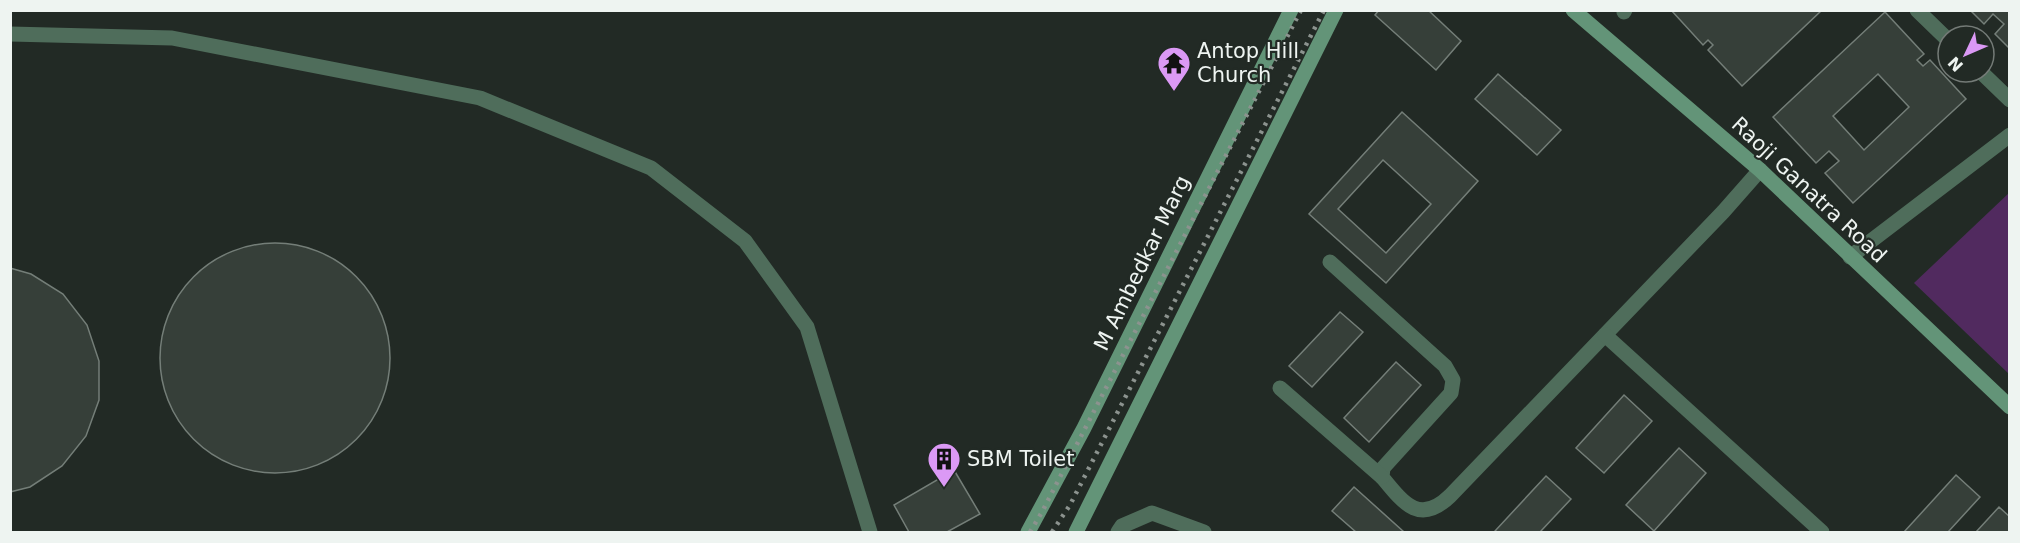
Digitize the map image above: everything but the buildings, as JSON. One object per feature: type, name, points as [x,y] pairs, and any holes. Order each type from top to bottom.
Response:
[{"type":"main road","name":"M Ambedkar Marg","points":[[1028,532],[1089,417],[1291,10]]},
{"type":"main road","points":[[1076,532],[1336,10]]},
{"type":"main road","name":"Raoji Ganatra Road","points":[[1574,10],[1760,170],[2010,407]]},
{"type":"street","points":[[1917,10],[1936,28]]},
{"type":"street","points":[[10,34],[172,39],[480,98],[651,168],[745,241],[807,327],[870,532]]},
{"type":"street","points":[[1993,84],[2010,100]]},
{"type":"street","points":[[1850,257],[2010,135]]},
{"type":"street","points":[[1280,388],[1382,477],[1417,511],[1426,512],[1437,509],[1723,212],[1760,170]]},
{"type":"street","points":[[1330,262],[1445,366],[1454,380],[1451,393],[1383,468],[1382,477]]},
{"type":"street","points":[[1605,335],[1822,532]]},
{"type":"street","points":[[1118,532],[1122,526],[1152,513],[1204,532]]},
{"type":"shaded area","points":[[2009,193],[2009,374],[1914,283]]},
{"type":"railway","points":[[1030,532],[1301,10]]},
{"type":"railway","points":[[1052,532],[1070,505],[1324,10]]},
{"type":"place","name":"Antop Hill Church","points":[[1174,92]]},
{"type":"place","name":"SBM Toilet","points":[[944,488]]}]
